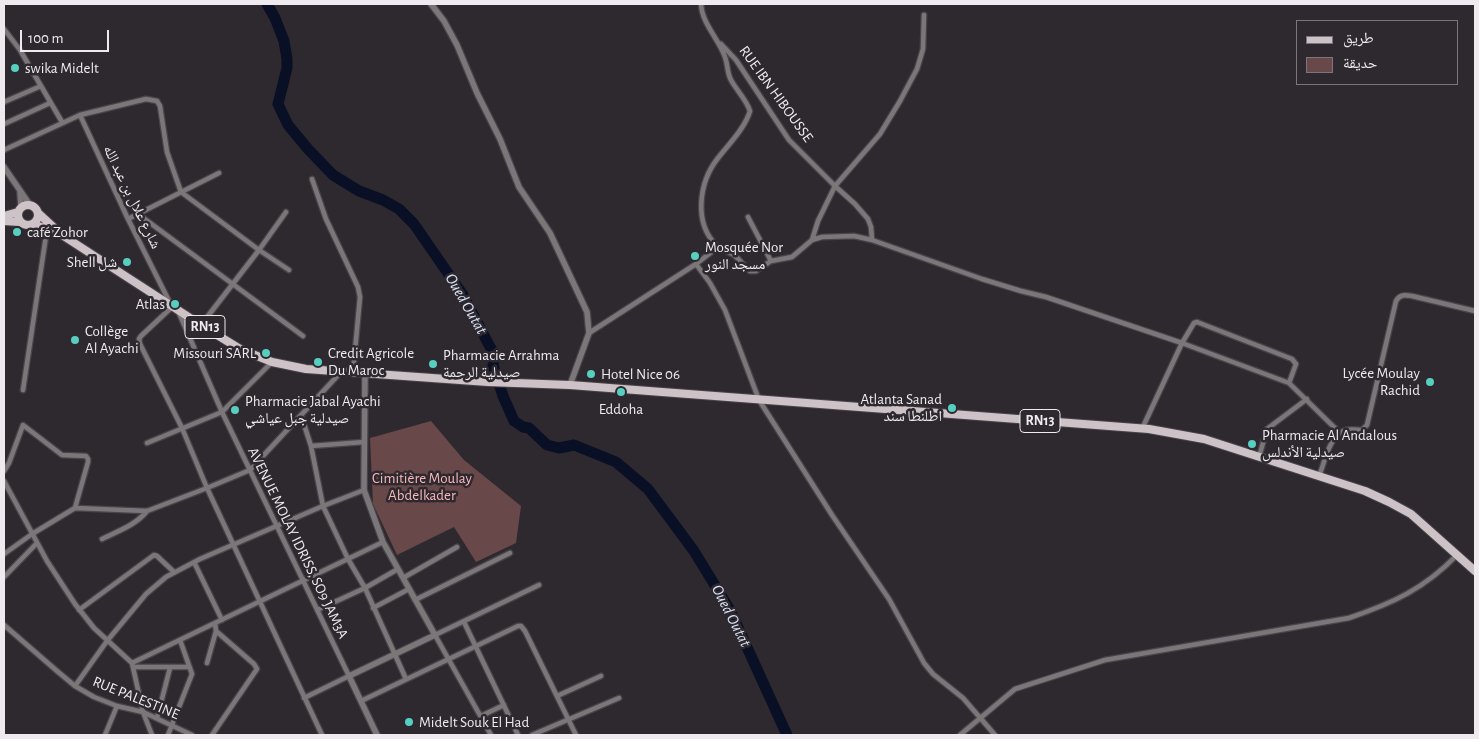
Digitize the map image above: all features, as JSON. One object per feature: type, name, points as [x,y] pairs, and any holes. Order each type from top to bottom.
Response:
[{"type":"main road","name":"RN13","points":[[30,205],[62,235],[240,350],[272,362],[306,369],[341,372],[488,382],[570,385],[1142,429],[1204,439],[1365,491],[1389,502],[1411,514],[1475,571]]},
{"type":"main road","points":[[4,216],[30,205]]},
{"type":"main road","points":[[20,209],[18,218],[20,222]]},
{"type":"main road","points":[[32,224],[37,219],[38,213]]},
{"type":"main road","name":"RN13","points":[[4,220],[20,222],[26,225],[32,224],[62,235]]},
{"type":"street","points":[[431,4],[444,21],[457,45],[524,195],[550,233],[586,312],[589,333],[570,385]]},
{"type":"street","points":[[701,4],[702,13],[707,24],[725,56],[730,78],[744,98],[750,111],[708,175],[701,197],[703,221],[705,229],[718,247],[736,257],[750,271],[756,272],[771,261],[792,257],[812,240],[822,237],[838,236],[872,240],[1021,292],[1046,297],[1182,342],[1289,383],[1340,433]]},
{"type":"street","points":[[812,240],[818,222],[835,186],[880,134],[906,90],[921,59],[924,15]]},
{"type":"street","points":[[4,29],[20,50],[62,122]]},
{"type":"street","name":"RUE IBN HIBOUSSE","points":[[718,42],[736,60],[790,140],[868,219],[871,226],[872,240]]},
{"type":"street","points":[[4,102],[41,86]]},
{"type":"street","points":[[4,150],[80,115],[146,99],[157,101],[160,106],[167,152],[181,192],[258,250],[289,270]]},
{"type":"street","points":[[4,124],[50,103]]},
{"type":"street","name":"شارع علال بن عبد الله","points":[[80,115],[128,219],[175,308]]},
{"type":"street","points":[[4,167],[30,205]]},
{"type":"street","points":[[128,219],[219,173]]},
{"type":"street","points":[[312,179],[326,219],[358,287],[360,297],[353,372]]},
{"type":"street","points":[[20,191],[20,209]]},
{"type":"street","points":[[201,325],[286,212]]},
{"type":"street","points":[[138,214],[231,285],[303,336]]},
{"type":"street","points":[[748,217],[771,261]]},
{"type":"street","points":[[23,390],[47,229]]},
{"type":"street","points":[[589,333],[696,264],[718,247]]},
{"type":"street","points":[[696,264],[710,283],[725,310],[759,400],[832,515],[885,592],[924,663],[933,674],[963,698],[995,735]]},
{"type":"street","points":[[1319,476],[1333,441],[1340,433],[1348,430],[1362,430],[1367,425],[1395,304],[1399,297],[1402,295],[1412,296],[1475,312]]},
{"type":"street","points":[[175,308],[139,339],[140,344],[182,428],[322,735]]},
{"type":"street","name":"AVENUE MOLAY IDRISS, SO9 JAM3A","points":[[175,308],[275,526],[349,676]]},
{"type":"street","points":[[1469,311],[1475,316]]},
{"type":"street","points":[[1142,429],[1182,342],[1190,327],[1197,322],[1295,360],[1296,364],[1289,383]]},
{"type":"street","points":[[147,443],[222,412],[272,362]]},
{"type":"street","points":[[4,554],[32,534],[75,508],[147,511],[250,470],[341,372]]},
{"type":"street","points":[[365,373],[364,490],[383,542],[490,734],[483,735]]},
{"type":"street","points":[[1258,457],[1267,429],[1307,399]]},
{"type":"street","points":[[302,415],[311,446],[323,506],[348,559],[365,588],[406,679]]},
{"type":"street","points":[[4,470],[23,426],[62,455],[86,456],[88,462],[75,508]]},
{"type":"street","points":[[311,446],[364,442]]},
{"type":"street","points":[[4,481],[37,543],[79,610],[107,641],[133,665],[143,712],[152,735]]},
{"type":"street","points":[[75,686],[107,641],[154,586],[174,572],[275,526],[364,490]]},
{"type":"street","points":[[102,538],[142,518],[147,511]]},
{"type":"street","points":[[133,665],[180,640],[383,542]]},
{"type":"street","points":[[4,577],[37,543]]},
{"type":"street","points":[[403,578],[457,547]]},
{"type":"street","points":[[416,600],[510,552]]},
{"type":"street","points":[[79,610],[154,555],[174,572]]},
{"type":"street","points":[[960,735],[1015,689],[1105,660],[1349,618],[1410,593],[1438,573],[1457,555]]},
{"type":"street","points":[[194,562],[222,620]]},
{"type":"street","points":[[317,610],[365,588],[398,569]]},
{"type":"street","points":[[304,698],[539,586]]},
{"type":"street","points":[[373,608],[409,589]]},
{"type":"street","points":[[464,622],[518,735]]},
{"type":"street","points":[[207,664],[216,631],[215,623]]},
{"type":"street","name":"RUE PALESTINE","points":[[4,625],[75,686],[94,697],[117,706],[143,712],[192,735]]},
{"type":"street","points":[[361,701],[449,658],[518,626],[522,626],[576,735]]},
{"type":"street","points":[[212,735],[257,669],[254,664],[216,631]]},
{"type":"street","points":[[168,735],[192,674],[180,640]]},
{"type":"street","points":[[133,665],[170,668],[190,667]]},
{"type":"street","points":[[158,718],[170,668]]},
{"type":"street","points":[[349,676],[376,735]]},
{"type":"street","points":[[557,696],[601,676]]},
{"type":"street","points":[[532,735],[619,698]]},
{"type":"street","points":[[481,716],[504,705]]},
{"type":"street","points":[[105,735],[117,706]]},
{"type":"green space","name":"Cimitière Moulay Abdelkader","points":[[431,421],[464,460],[521,506],[516,543],[476,562],[454,527],[397,555],[373,504],[370,438]]},
{"type":"waterway","name":"Oued Outat","points":[[267,4],[284,41],[287,68],[278,104],[288,125],[333,175],[359,191],[383,200],[399,209],[414,224],[463,295],[495,355],[493,365],[503,396],[514,421],[523,427],[529,428],[547,445],[559,448],[574,445],[616,462],[648,489],[694,551],[730,610],[787,735]]},
{"type":"place","name":"swika Midelt","points":[[15,68]]},
{"type":"place","name":"café Zohor","points":[[17,232]]},
{"type":"place","name":"Mosquée Nor مسجد النور","points":[[695,256]]},
{"type":"place","name":"Shell شل","points":[[127,262]]},
{"type":"place","name":"Atlas","points":[[175,304]]},
{"type":"place","name":"Collège Al Ayachi","points":[[75,340]]},
{"type":"place","name":"Missouri SARL","points":[[266,353]]},
{"type":"place","name":"Credit Agricole Du Maroc","points":[[318,362]]},
{"type":"place","name":"Pharmacie Arrahma صيدلية الرحمة","points":[[433,364]]},
{"type":"place","name":"Hotel Nice 06","points":[[591,374]]},
{"type":"place","name":"Lycée Moulay Rachid","points":[[1430,382]]},
{"type":"place","name":"Eddoha","points":[[621,392]]},
{"type":"place","name":"Atlanta Sanad اطلنطا سند","points":[[952,408]]},
{"type":"place","name":"Pharmacie Jabal Ayachi صيدلية جبل عياشي","points":[[235,410]]},
{"type":"place","name":"Pharmacie Al Andalous صيدلية الأندلس","points":[[1252,444]]},
{"type":"place","name":"Midelt Souk El Had","points":[[409,722]]}]
